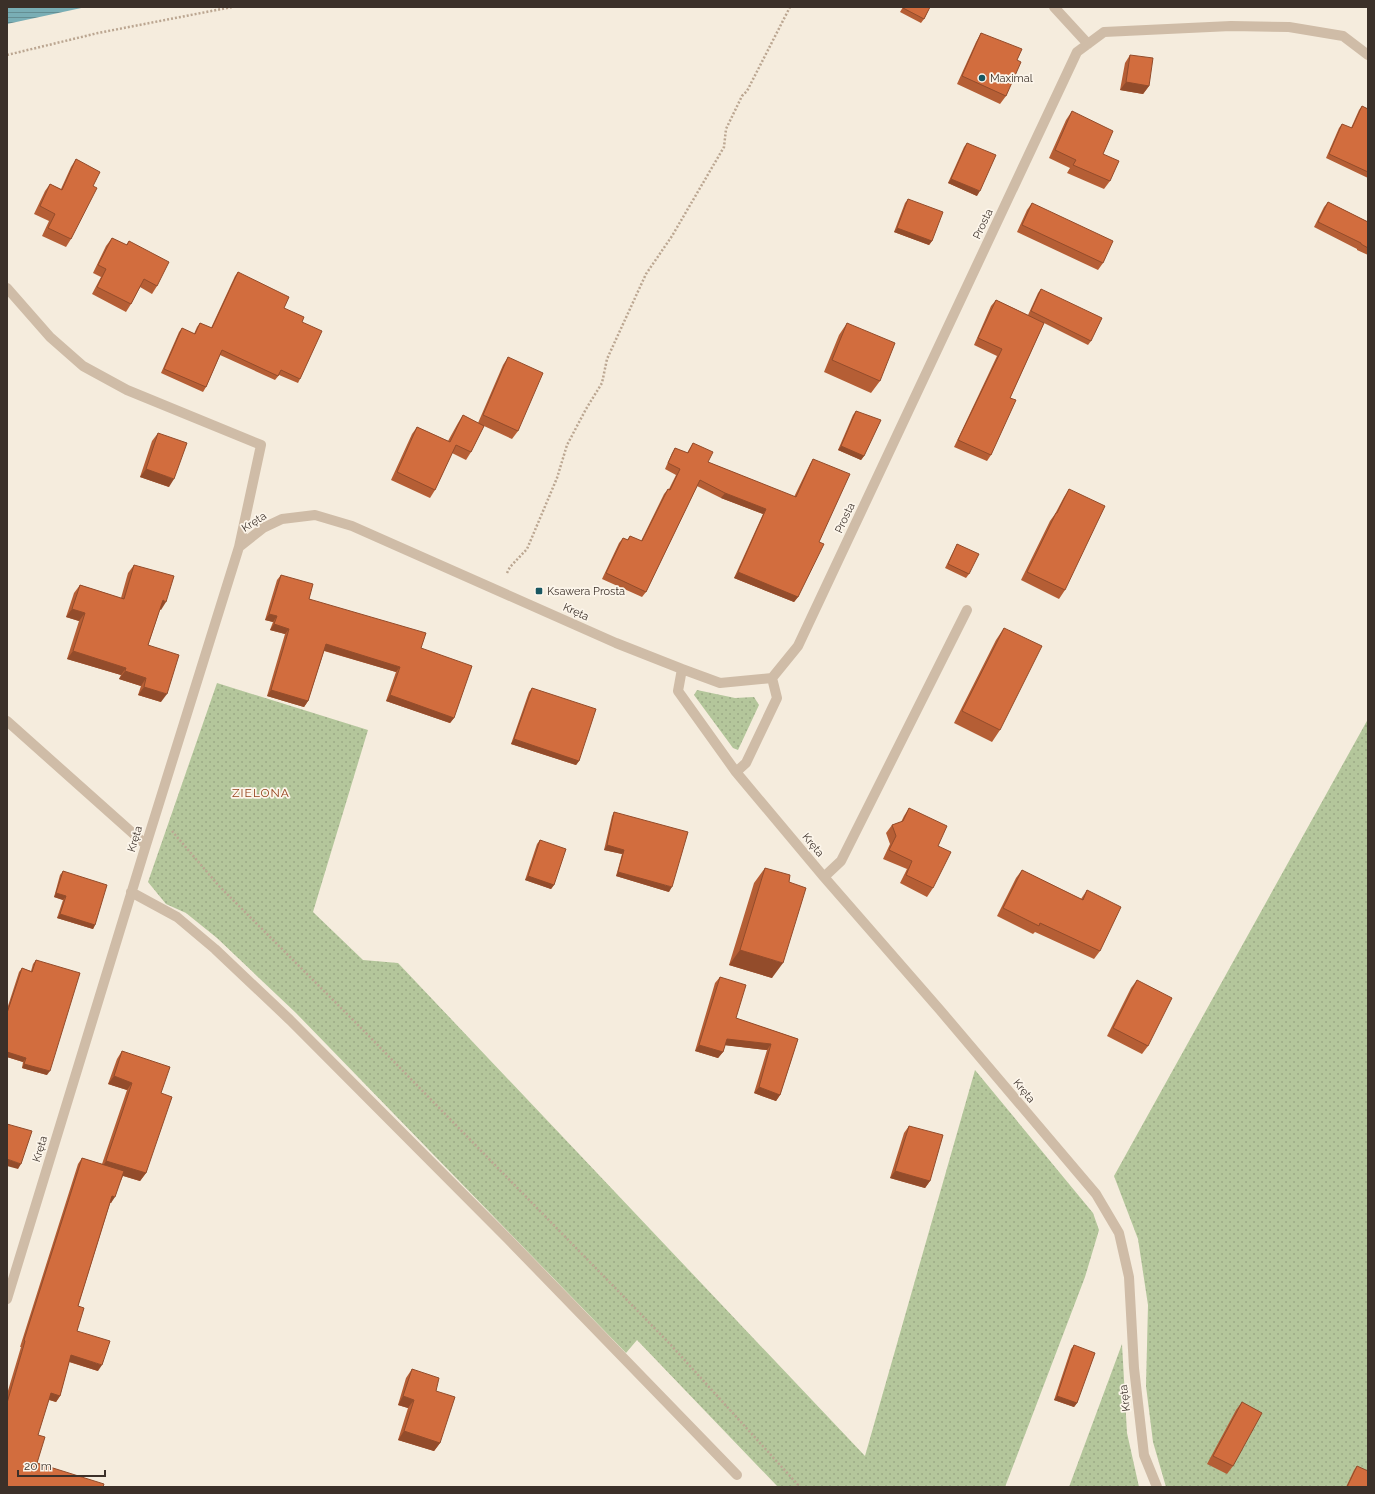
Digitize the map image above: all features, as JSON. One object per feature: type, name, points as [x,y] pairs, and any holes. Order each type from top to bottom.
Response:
[{"type":"street","points":[[1054,7],[1088,44]]},
{"type":"street","name":"Prosta","points":[[772,678],[798,646],[1077,52],[1104,32],[1231,26],[1289,27],[1343,36],[1368,56]]},
{"type":"street","points":[[7,288],[50,337],[83,366],[127,390],[261,445],[240,547]]},
{"type":"street","name":"Kręta","points":[[7,1299],[131,892],[240,547],[263,528],[282,520],[316,515],[352,526],[616,643],[682,669],[678,691],[736,772],[1096,1194],[1120,1233],[1129,1277],[1134,1368],[1144,1455],[1157,1487]]},
{"type":"street","points":[[824,877],[841,861],[967,610]]},
{"type":"street","points":[[682,669],[720,683],[772,678],[776,698],[746,763],[736,772]]},
{"type":"street","points":[[7,721],[146,845]]},
{"type":"street","points":[[131,892],[177,917],[216,949],[290,1020],[738,1475]]},
{"type":"path","points":[[7,55],[98,33],[232,7]]},
{"type":"path","points":[[498,591],[510,567],[527,549],[557,478],[567,445],[602,383],[607,359],[646,274],[672,236],[724,146],[726,129],[742,96],[747,92],[790,7]]},
{"type":"path","points":[[172,830],[219,886],[362,1029],[670,1344],[800,1487]]},
{"type":"green space","points":[[217,683],[368,730],[313,912],[363,960],[398,963],[865,1456],[975,1070],[1093,1213],[1099,1230],[1085,1277],[1005,1487],[778,1487],[637,1340],[626,1353],[296,1013],[217,938],[186,913],[166,904],[148,882]]},
{"type":"green space","points":[[697,690],[735,698],[754,697],[759,705],[738,750],[733,748],[694,695]]},
{"type":"green space","points":[[1368,719],[1368,1487],[1166,1487],[1153,1442],[1146,1386],[1148,1305],[1138,1239],[1114,1176]]},
{"type":"green space","points":[[1122,1344],[1127,1433],[1139,1487],[1069,1487]]},
{"type":"water","points":[[7,7],[86,7],[7,24]]},
{"type":"building","points":[[930,7],[924,19],[903,8]]},
{"type":"building","points":[[981,33],[1022,49],[1017,60],[1021,62],[1006,96],[962,76]]},
{"type":"building","points":[[1130,55],[1153,58],[1149,86],[1126,82]]},
{"type":"building","points":[[1362,106],[1368,109],[1368,172],[1329,154],[1342,124],[1352,128]]},
{"type":"building","points":[[1072,111],[1113,131],[1103,154],[1119,161],[1110,181],[1073,165],[1076,160],[1055,150]]},
{"type":"building","points":[[967,143],[996,155],[980,191],[951,179]]},
{"type":"building","points":[[76,159],[100,172],[93,186],[97,188],[71,239],[48,228],[55,214],[40,206],[50,184],[62,190]]},
{"type":"building","points":[[908,199],[943,212],[932,241],[897,228]]},
{"type":"building","points":[[1328,202],[1368,222],[1368,248],[1361,243],[1318,222]]},
{"type":"building","points":[[1032,203],[1113,241],[1103,263],[1022,225]]},
{"type":"building","points":[[112,238],[127,245],[129,241],[169,262],[157,286],[144,279],[131,304],[97,287],[106,269],[98,265]]},
{"type":"building","points":[[238,272],[289,297],[284,308],[304,317],[302,322],[322,331],[300,379],[281,370],[278,376],[222,350],[206,387],[164,369],[182,328],[195,334],[200,323],[212,328]]},
{"type":"building","points":[[1041,289],[1102,318],[1091,341],[1031,311]]},
{"type":"building","points":[[996,300],[1044,323],[1010,398],[1016,400],[991,455],[958,440],[1002,349],[978,338]]},
{"type":"building","points":[[847,323],[895,343],[880,381],[832,360]]},
{"type":"building","points":[[508,357],[543,373],[518,431],[483,415]]},
{"type":"building","points":[[856,411],[881,420],[864,456],[841,446]]},
{"type":"building","points":[[463,415],[484,426],[471,452],[456,445],[435,490],[397,472],[417,427],[450,442]]},
{"type":"building","points":[[158,433],[187,443],[174,479],[146,469]]},
{"type":"building","points":[[693,443],[713,452],[708,462],[796,497],[813,459],[850,474],[819,542],[824,544],[798,597],[738,572],[766,509],[725,493],[700,480],[646,592],[606,573],[623,538],[628,540],[630,536],[642,541],[668,489],[670,490],[680,469],[668,463],[675,448],[688,453]]},
{"type":"building","points":[[1069,489],[1105,506],[1065,590],[1027,572]]},
{"type":"building","points":[[957,544],[979,554],[969,574],[948,564]]},
{"type":"building","points":[[134,565],[174,576],[166,602],[163,600],[148,645],[179,655],[167,694],[144,687],[146,678],[125,671],[126,668],[73,651],[85,613],[72,609],[80,585],[124,599]]},
{"type":"building","points":[[281,575],[313,584],[309,599],[426,633],[421,648],[472,666],[454,718],[390,695],[400,667],[326,644],[308,701],[271,690],[289,629],[274,624],[277,616],[269,614]]},
{"type":"building","points":[[1004,628],[1042,646],[1000,730],[962,711]]},
{"type":"building","points":[[532,688],[596,709],[579,761],[514,739]]},
{"type":"building","points":[[909,808],[947,826],[938,846],[951,852],[933,888],[906,875],[912,861],[889,850],[896,836],[892,825],[903,821]]},
{"type":"building","points":[[614,812],[688,832],[672,887],[618,872],[624,850],[607,845]]},
{"type":"building","points":[[540,840],[566,849],[554,885],[528,876]]},
{"type":"building","points":[[765,868],[790,875],[789,882],[806,888],[783,963],[740,950]]},
{"type":"building","points":[[1022,870],[1083,900],[1087,890],[1121,907],[1100,951],[1040,923],[1039,926],[1003,908]]},
{"type":"building","points":[[63,871],[107,885],[95,925],[60,914],[66,896],[56,893]]},
{"type":"building","points":[[36,960],[80,973],[50,1071],[24,1064],[26,1058],[7,1052],[7,1013],[22,968],[32,972]]},
{"type":"building","points":[[720,977],[746,985],[736,1018],[798,1039],[780,1095],[759,1087],[771,1044],[727,1039],[723,1052],[699,1045]]},
{"type":"building","points":[[1137,980],[1172,998],[1148,1046],[1113,1028]]},
{"type":"building","points":[[122,1051],[170,1067],[161,1093],[172,1097],[146,1173],[106,1161],[132,1083],[114,1076]]},
{"type":"building","points":[[7,1124],[32,1131],[21,1164],[7,1159]]},
{"type":"building","points":[[909,1126],[943,1135],[930,1181],[895,1171]]},
{"type":"building","points":[[82,1158],[124,1171],[115,1197],[112,1196],[78,1306],[84,1308],[77,1331],[110,1341],[102,1365],[71,1355],[60,1396],[51,1393],[38,1435],[45,1437],[37,1463],[104,1484],[103,1487],[7,1487],[7,1403],[25,1341],[24,1340]]},
{"type":"building","points":[[1074,1345],[1095,1353],[1077,1403],[1057,1396]]},
{"type":"building","points":[[412,1369],[439,1378],[436,1391],[455,1397],[440,1443],[404,1431],[414,1400],[403,1396]]},
{"type":"building","points":[[1242,1402],[1262,1413],[1233,1466],[1213,1456]]},
{"type":"building","points":[[1357,1466],[1368,1471],[1368,1487],[1347,1487]]},
{"type":"place","name":"Maximal","points":[[982,78]]},
{"type":"place","name":"Ksawera Prosta","points":[[539,591]]},
{"type":"district","name":"ZIELONA","points":[[261,793]]}]
